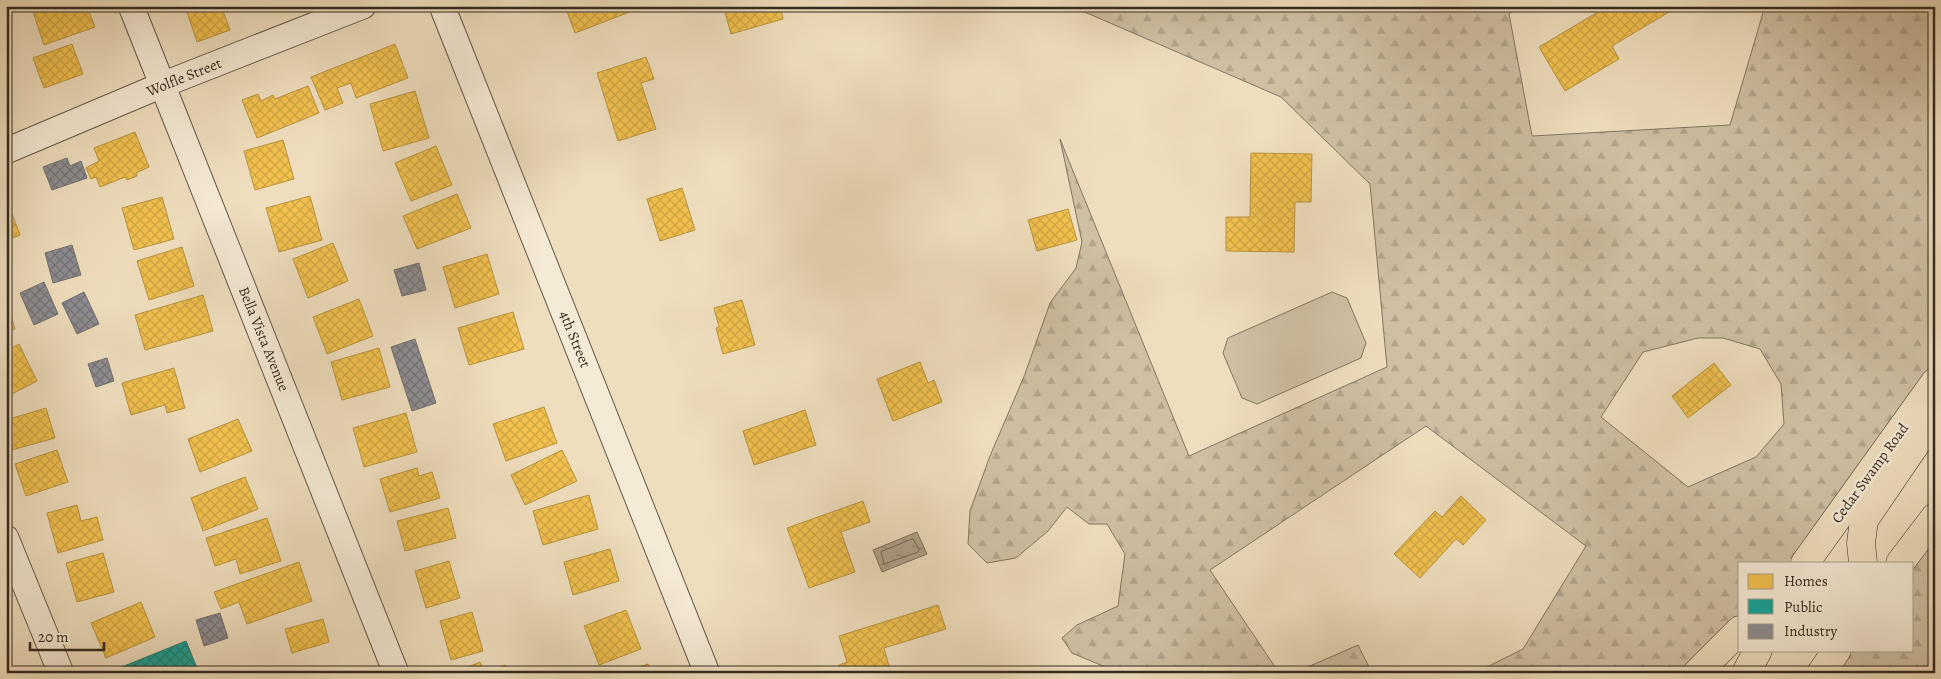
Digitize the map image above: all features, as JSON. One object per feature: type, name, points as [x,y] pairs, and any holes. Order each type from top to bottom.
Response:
[{"type":"main road","name":"Cedar Swamp Road","points":[[1806,562],[1935,382]]},
{"type":"main road","points":[[1864,562],[1861,543],[1864,520],[1935,416]]},
{"type":"main road","points":[[1901,562],[1935,517]]},
{"type":"main road","points":[[1696,673],[1738,632]]},
{"type":"main road","points":[[1746,673],[1757,652]]},
{"type":"main road","points":[[1821,673],[1836,652]]},
{"type":"street","name":"Bella Vista Avenue","points":[[131,6],[396,673]]},
{"type":"street","name":"Wolfle Street","points":[[6,151],[162,85],[363,6]]},
{"type":"street","name":"4th Street","points":[[442,6],[707,673]]},
{"type":"street","points":[[6,538],[61,673]]},
{"type":"green space","points":[[1084,6],[1521,6],[1509,14],[1532,136],[1730,125],[1765,6],[1935,6],[1935,377],[1803,562],[1738,562],[1738,627],[1693,673],[1475,673],[1523,649],[1586,546],[1426,426],[1210,570],[1279,673],[1110,673],[1103,666],[1072,653],[1062,638],[1077,625],[1118,606],[1125,554],[1107,524],[1089,524],[1067,507],[1048,531],[1016,558],[987,563],[968,544],[970,511],[990,456],[1025,374],[1050,303],[1076,268],[1082,242],[1060,139],[1189,456],[1387,367],[1370,184],[1281,97],[1080,10]],"holes":[[[1698,338],[1723,338],[1760,349],[1781,384],[1784,424],[1756,457],[1688,487],[1601,417],[1643,352]]]},
{"type":"green space","points":[[1332,292],[1347,298],[1366,343],[1361,358],[1257,404],[1242,398],[1223,353],[1228,338]]},
{"type":"green space","points":[[1935,536],[1935,673],[1838,673],[1851,652],[1914,652],[1914,566]]},
{"type":"green space","points":[[1358,645],[1372,673],[1294,673]]},
{"type":"water","points":[[917,532],[927,554],[882,572],[873,550]]},
{"type":"building: Homes","points":[[39,6],[87,6],[95,27],[44,45],[32,9]]},
{"type":"building: Homes","points":[[185,6],[221,6],[230,30],[197,42]]},
{"type":"building: Homes","points":[[565,6],[640,6],[640,8],[575,33]]},
{"type":"building: Homes","points":[[732,6],[780,6],[783,19],[731,34],[724,9]]},
{"type":"building: Homes","points":[[1608,6],[1679,6],[1612,46],[1619,59],[1565,91],[1539,47]]},
{"type":"building: Homes","points":[[72,44],[83,74],[44,88],[33,58]]},
{"type":"building: Homes","points":[[395,44],[408,78],[356,98],[351,83],[337,88],[343,103],[325,110],[311,77]]},
{"type":"building: Homes","points":[[646,57],[654,79],[641,83],[656,129],[618,141],[597,73]]},
{"type":"building: Homes","points":[[308,86],[319,113],[257,138],[242,100],[258,94],[261,101],[273,95],[275,99]]},
{"type":"building: Homes","points":[[415,91],[429,138],[383,151],[370,104]]},
{"type":"building: Homes","points":[[135,132],[149,167],[136,173],[137,176],[127,180],[125,177],[100,187],[96,177],[91,179],[86,168],[99,161],[94,148]]},
{"type":"building: Homes","points":[[283,140],[294,179],[255,190],[244,151]]},
{"type":"building: Homes","points":[[436,146],[452,185],[411,201],[395,163]]},
{"type":"building: Homes","points":[[1251,153],[1312,154],[1311,202],[1295,202],[1294,252],[1226,251],[1226,217],[1250,217]]},
{"type":"building: Homes","points":[[682,188],[695,230],[660,241],[647,199]]},
{"type":"building: Homes","points":[[457,194],[471,228],[417,249],[403,216]]},
{"type":"building: Homes","points":[[310,196],[322,240],[279,252],[266,208]]},
{"type":"building: Homes","points":[[162,197],[174,239],[134,250],[122,208]]},
{"type":"building: Homes","points":[[6,198],[20,235],[6,241]]},
{"type":"building: Homes","points":[[1068,209],[1077,240],[1037,251],[1028,220]]},
{"type":"building: Homes","points":[[333,243],[348,281],[308,298],[293,259]]},
{"type":"building: Homes","points":[[182,247],[194,286],[149,300],[137,261]]},
{"type":"building: Homes","points":[[487,254],[499,294],[455,308],[443,267]]},
{"type":"building: Homes","points":[[203,295],[213,331],[145,350],[135,315]]},
{"type":"building: Homes","points":[[6,298],[15,329],[6,331]]},
{"type":"building: Homes","points":[[359,299],[373,336],[327,354],[313,317]]},
{"type":"building: Homes","points":[[742,300],[755,345],[723,354],[716,328],[719,327],[714,308]]},
{"type":"building: Homes","points":[[513,312],[524,349],[469,365],[458,328]]},
{"type":"building: Homes","points":[[19,344],[37,381],[6,397],[6,351]]},
{"type":"building: Homes","points":[[379,348],[390,387],[342,400],[331,362]]},
{"type":"building: Homes","points":[[920,362],[928,383],[934,380],[942,402],[893,421],[877,379]]},
{"type":"building: Homes","points":[[1714,363],[1731,385],[1688,418],[1672,396]]},
{"type":"building: Homes","points":[[174,368],[185,408],[167,413],[165,405],[131,415],[122,383]]},
{"type":"building: Homes","points":[[544,407],[557,443],[506,461],[493,424]]},
{"type":"building: Homes","points":[[46,408],[55,438],[8,451],[6,420]]},
{"type":"building: Homes","points":[[805,410],[816,445],[754,465],[743,431]]},
{"type":"building: Homes","points":[[406,413],[417,452],[364,467],[353,428]]},
{"type":"building: Homes","points":[[238,419],[252,451],[200,472],[188,439]]},
{"type":"building: Homes","points":[[57,450],[68,482],[26,496],[15,464]]},
{"type":"building: Homes","points":[[562,450],[577,481],[525,505],[511,475]]},
{"type":"building: Homes","points":[[417,468],[419,476],[432,472],[440,498],[390,512],[380,479]]},
{"type":"building: Homes","points":[[245,477],[258,509],[203,531],[191,498]]},
{"type":"building: Homes","points":[[589,495],[598,529],[543,545],[533,511]]},
{"type":"building: Homes","points":[[1461,496],[1486,520],[1463,545],[1456,539],[1420,578],[1394,554],[1435,511],[1442,517]]},
{"type":"building: Homes","points":[[863,501],[870,522],[841,532],[855,572],[809,588],[787,528]]},
{"type":"building: Homes","points":[[77,505],[81,521],[97,517],[103,540],[58,553],[47,513]]},
{"type":"building: Homes","points":[[448,508],[456,538],[405,551],[397,521]]},
{"type":"building: Homes","points":[[267,518],[281,561],[240,574],[236,559],[215,566],[206,538]]},
{"type":"building: Homes","points":[[610,549],[619,581],[573,595],[564,562]]},
{"type":"building: Homes","points":[[103,553],[114,592],[77,602],[66,563]]},
{"type":"building: Homes","points":[[449,561],[460,598],[426,608],[415,571]]},
{"type":"building: Homes","points":[[299,562],[312,601],[247,624],[239,602],[221,609],[214,592]]},
{"type":"building: Homes","points":[[141,602],[155,637],[106,658],[91,623]]},
{"type":"building: Homes","points":[[938,605],[946,629],[884,648],[891,673],[842,673],[839,665],[847,662],[839,636]]},
{"type":"building: Homes","points":[[626,610],[641,649],[599,665],[584,626]]},
{"type":"building: Homes","points":[[472,612],[483,651],[451,660],[440,621]]},
{"type":"building: Homes","points":[[323,619],[329,642],[292,653],[285,629]]},
{"type":"building: Homes","points":[[480,662],[485,673],[454,673]]},
{"type":"building: Homes","points":[[648,664],[651,673],[622,673]]},
{"type":"building: Homes","points":[[505,665],[509,673],[485,673]]},
{"type":"building: Public","points":[[186,641],[199,673],[107,673]]},
{"type":"building: Industry","points":[[67,158],[70,166],[81,161],[87,178],[52,190],[43,167]]},
{"type":"building: Industry","points":[[72,245],[81,275],[53,283],[45,253]]},
{"type":"building: Industry","points":[[419,263],[426,290],[402,296],[394,270]]},
{"type":"building: Industry","points":[[44,282],[58,314],[34,325],[20,293]]},
{"type":"building: Industry","points":[[84,292],[99,324],[77,334],[62,303]]},
{"type":"building: Industry","points":[[415,339],[436,403],[412,411],[391,347]]},
{"type":"building: Industry","points":[[107,358],[114,381],[96,387],[88,364]]},
{"type":"building: Industry","points":[[220,613],[228,638],[204,646],[196,620]]}]
